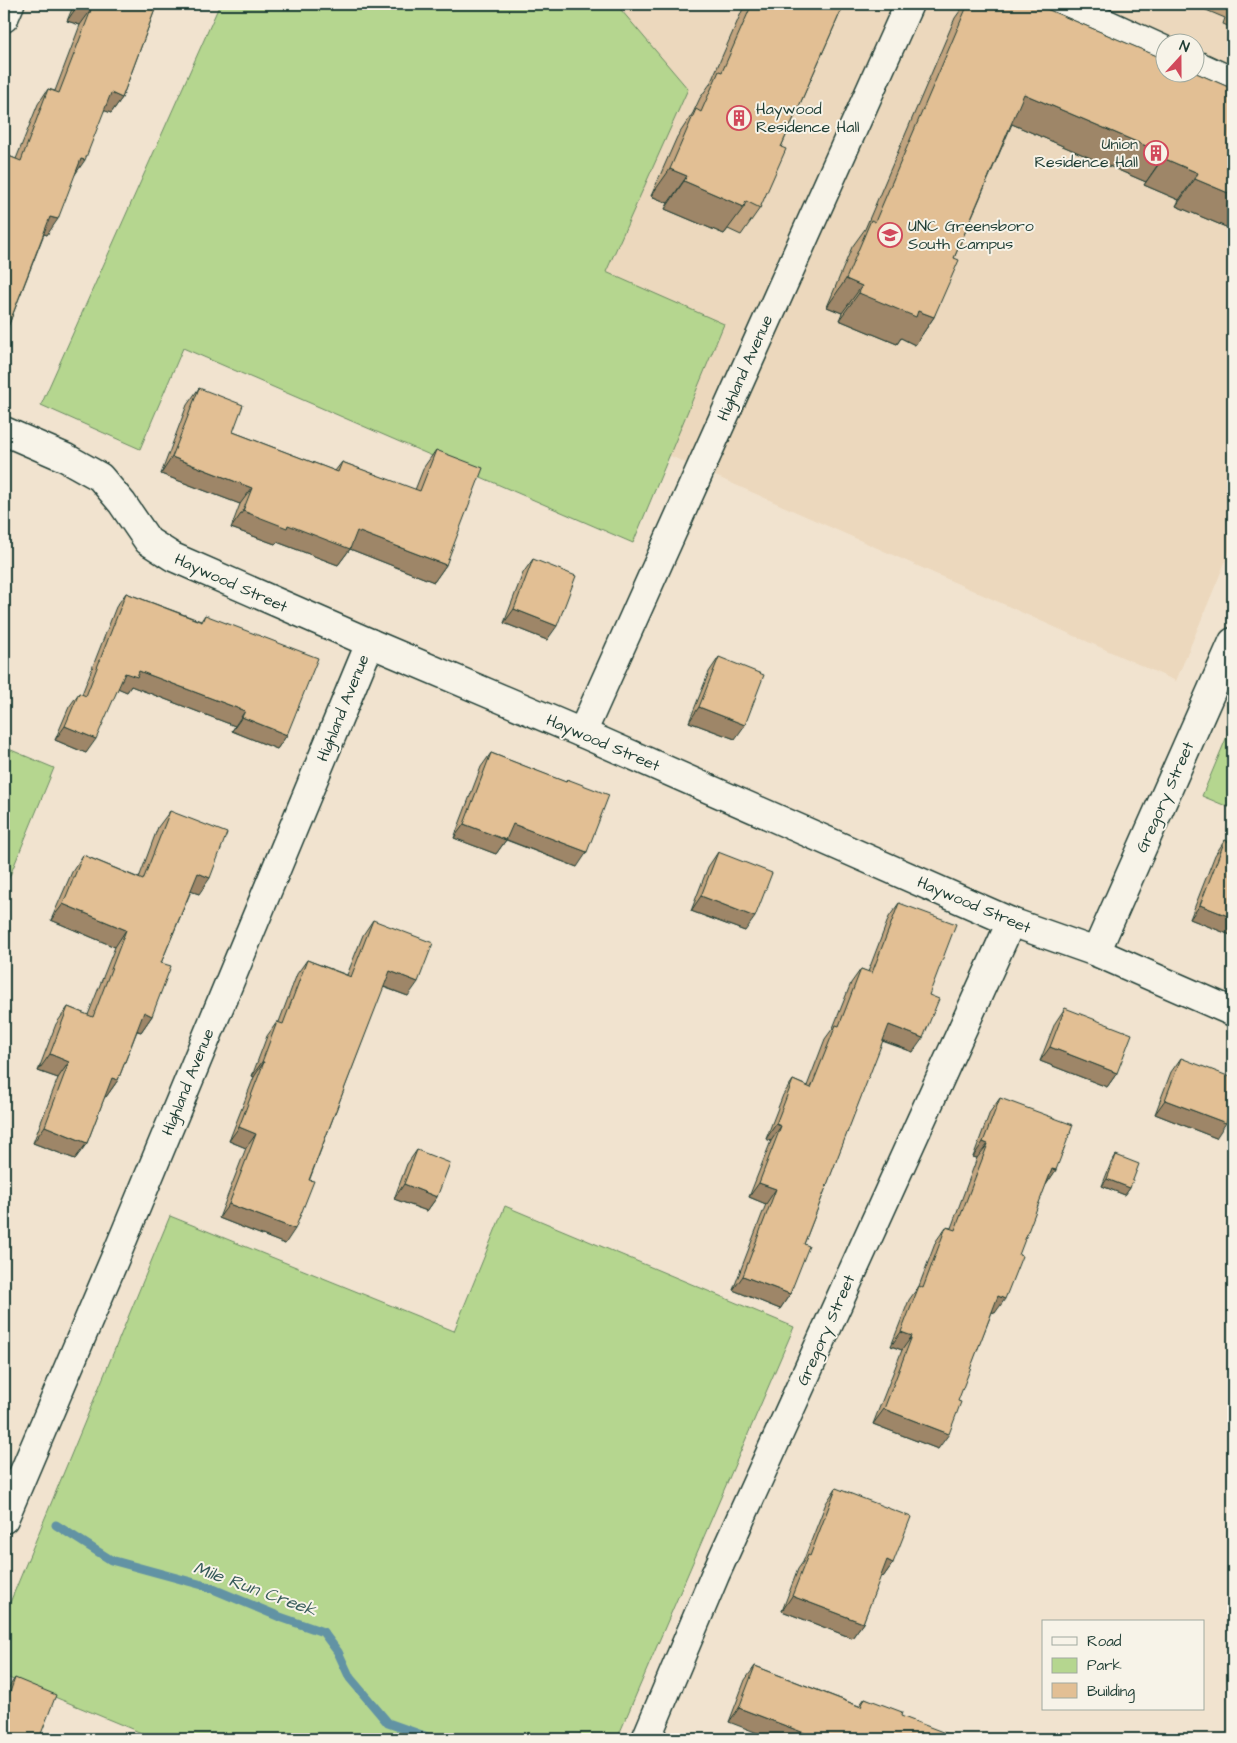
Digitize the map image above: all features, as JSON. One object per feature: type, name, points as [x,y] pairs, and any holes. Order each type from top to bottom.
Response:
[{"type":"street","points":[[4,18],[10,4]]},
{"type":"street","name":"Highland Avenue","points":[[582,733],[909,4]]},
{"type":"street","points":[[1063,4],[1154,45]]},
{"type":"street","points":[[1204,69],[1233,82]]},
{"type":"street","name":"Haywood Street","points":[[4,431],[66,458],[100,476],[148,541],[173,557],[582,733],[1012,922],[1096,952],[1233,1012]]},
{"type":"street","name":"Gregory Street","points":[[1096,952],[1233,642]]},
{"type":"street","name":"Highland Avenue","points":[[4,1519],[118,1251],[370,643]]},
{"type":"street","name":"Gregory Street","points":[[646,1739],[714,1575],[1012,922]]},
{"type":"shaded area","name":"UNC Greensboro South Campus","points":[[559,4],[1233,4],[1233,543],[1176,681],[540,398]]},
{"type":"green space","points":[[220,4],[616,4],[688,89],[606,272],[724,324],[633,543],[183,348],[140,449],[41,405]]},
{"type":"green space","points":[[1233,722],[1233,809],[1202,796]]},
{"type":"green space","points":[[4,747],[54,768],[4,890]]},
{"type":"green space","points":[[505,1206],[794,1327],[617,1739],[156,1739],[4,1676],[4,1617],[170,1216],[454,1331]]},
{"type":"building","points":[[79,4],[157,4],[122,98],[111,93],[85,160],[81,159],[58,219],[50,217],[4,337],[4,162],[6,155],[21,161],[48,89],[59,93],[91,10]]},
{"type":"building","name":"Haywood Residence Hall","points":[[752,4],[844,4],[781,147],[786,149],[760,208],[746,201],[744,207],[684,181],[687,176],[670,169],[696,109],[701,112],[719,71],[722,72]]},
{"type":"building","name":"Union Residence Hall","points":[[968,4],[1035,4],[1154,55],[1154,82],[1204,82],[1204,76],[1233,89],[1233,195],[1195,179],[1198,173],[1163,158],[1165,154],[1024,94],[954,258],[959,260],[934,317],[918,311],[916,317],[859,293],[862,286],[846,279],[871,220],[875,222]]},
{"type":"building","points":[[199,388],[243,405],[233,432],[338,472],[342,462],[420,491],[436,450],[483,468],[446,565],[357,531],[350,549],[288,525],[287,528],[243,511],[252,488],[172,457]]},
{"type":"building","points":[[533,559],[576,576],[557,626],[514,609]]},
{"type":"building","points":[[126,593],[202,622],[205,615],[318,658],[287,735],[242,717],[245,711],[139,671],[137,677],[125,673],[96,739],[65,726],[79,693],[86,696]]},
{"type":"building","points":[[719,657],[764,675],[745,725],[699,707]]},
{"type":"building","points":[[491,753],[566,782],[567,779],[609,795],[587,852],[513,824],[506,840],[464,824]]},
{"type":"building","points":[[170,811],[227,833],[210,878],[198,873],[161,963],[171,966],[152,1016],[144,1012],[118,1080],[112,1078],[87,1143],[45,1126],[69,1062],[50,1054],[68,1007],[93,1017],[126,930],[63,904],[83,855],[143,880]]},
{"type":"building","points":[[1225,840],[1233,844],[1233,918],[1200,905]]},
{"type":"building","points":[[718,852],[772,873],[755,917],[701,896]]},
{"type":"building","points":[[899,903],[956,924],[929,995],[939,999],[923,1038],[889,1025],[804,1244],[809,1246],[790,1294],[743,1276],[776,1189],[759,1183],[781,1126],[776,1124],[793,1080],[811,1088],[836,1025],[839,1026],[861,969],[872,973]]},
{"type":"building","points":[[373,920],[433,943],[418,982],[390,971],[309,1180],[314,1181],[295,1229],[229,1204],[256,1134],[239,1127],[277,1022],[283,1024],[307,960],[351,977]]},
{"type":"building","points":[[1065,1008],[1132,1034],[1117,1073],[1050,1047]]},
{"type":"building","points":[[1181,1058],[1233,1078],[1233,1104],[1226,1123],[1165,1100]]},
{"type":"building","points":[[1000,1098],[1073,1125],[1056,1170],[1052,1169],[1019,1255],[1022,1256],[1005,1299],[998,1296],[958,1401],[961,1402],[949,1434],[884,1409],[912,1336],[901,1332],[919,1286],[923,1288],[946,1227],[955,1230],[988,1144],[983,1142]]},
{"type":"building","points":[[417,1150],[450,1163],[437,1197],[404,1184]]},
{"type":"building","points":[[1116,1155],[1139,1164],[1130,1188],[1107,1179]]},
{"type":"building","points":[[836,1488],[911,1517],[893,1563],[887,1560],[863,1623],[792,1596],[808,1555],[810,1556]]},
{"type":"building","points":[[755,1666],[861,1707],[865,1698],[902,1712],[901,1716],[961,1739],[820,1739],[739,1708]]},
{"type":"building","points":[[15,1678],[56,1695],[39,1739],[4,1739],[4,1709]]},
{"type":"waterway","name":"Mile Run Creek","points":[[56,1525],[111,1560],[206,1586],[280,1617],[323,1632],[338,1652],[350,1678],[388,1723],[433,1739]]},
{"type":"place","name":"Haywood Residence Hall","points":[[739,118]]},
{"type":"place","name":"Union Residence Hall","points":[[1156,153]]},
{"type":"place","name":"UNC Greensboro South Campus","points":[[890,235]]}]
